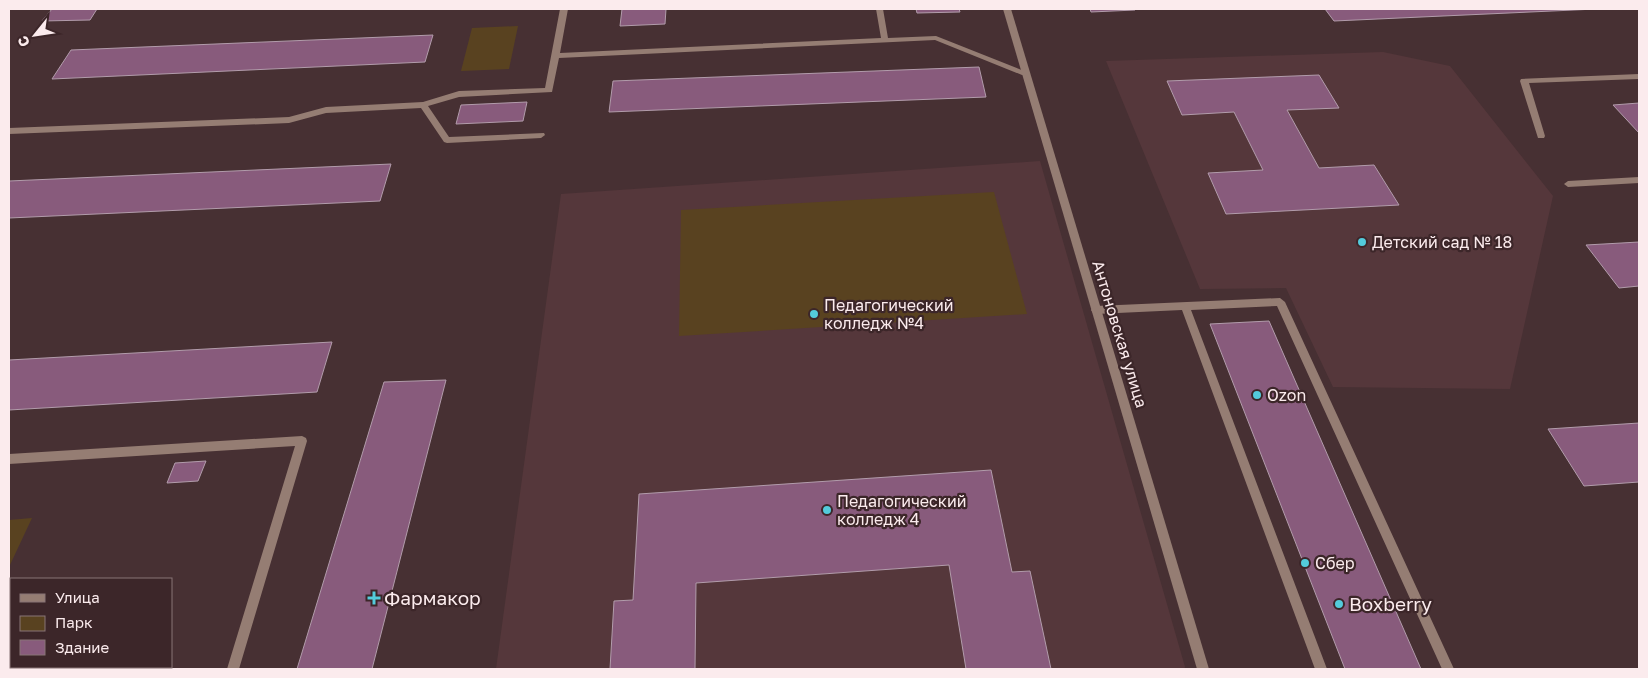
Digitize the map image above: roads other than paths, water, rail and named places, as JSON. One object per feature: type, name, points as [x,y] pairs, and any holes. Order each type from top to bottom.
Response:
[{"type":"street","points":[[9,130],[289,120],[326,110],[424,105],[459,94],[548,90],[564,9]]},
{"type":"street","points":[[880,9],[885,40]]},
{"type":"street","name":"Антоновская улица","points":[[1006,9],[1203,669]]},
{"type":"street","points":[[555,56],[936,38],[1026,73]]},
{"type":"street","points":[[1541,136],[1524,82],[1639,76]]},
{"type":"street","points":[[424,105],[447,140],[541,135]]},
{"type":"street","points":[[1568,184],[1639,180]]},
{"type":"street","points":[[1096,310],[1280,302],[1448,669]]},
{"type":"street","points":[[1185,306],[1321,669]]},
{"type":"street","points":[[9,459],[302,441],[233,669]]},
{"type":"place","name":"Детский сад № 18","points":[[1362,242]]},
{"type":"place","name":"Педагогический колледж №4","points":[[814,314]]},
{"type":"place","name":"Ozon","points":[[1257,395]]},
{"type":"place","name":"Педагогический колледж 4","points":[[827,510]]},
{"type":"place","name":"Сбер","points":[[1305,563]]},
{"type":"place","name":"Фармакор","points":[[374,598]]},
{"type":"place","name":"Boxberry","points":[[1339,604]]}]
